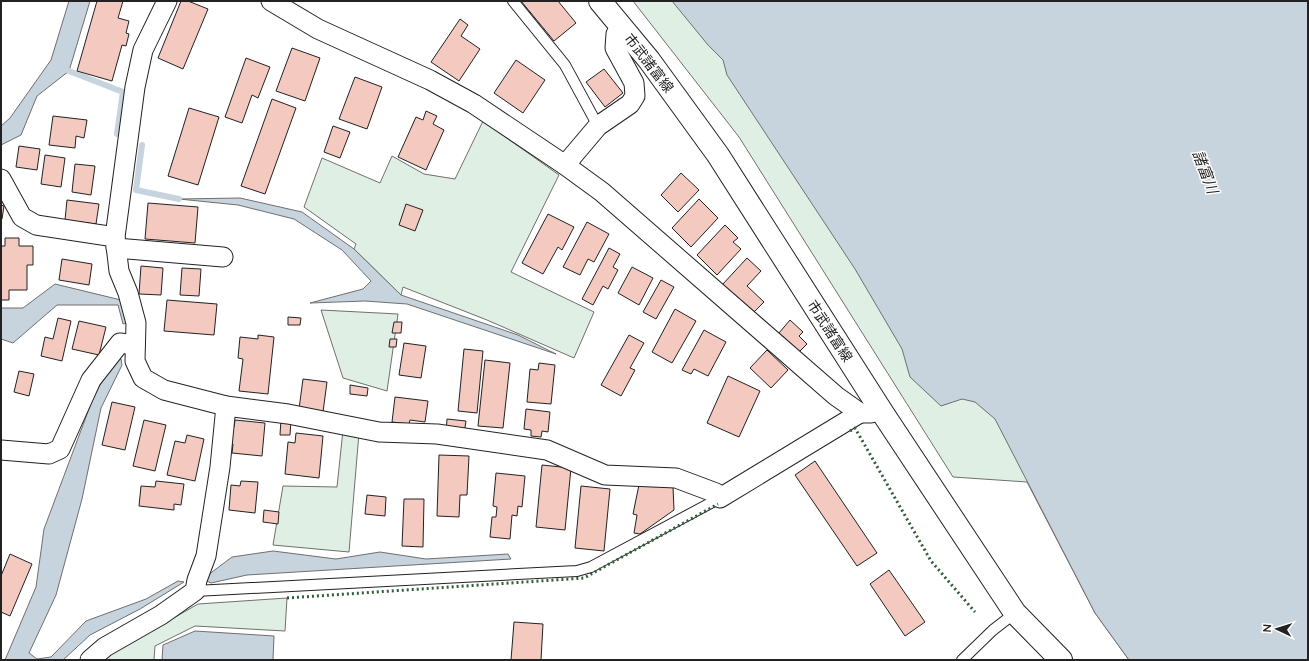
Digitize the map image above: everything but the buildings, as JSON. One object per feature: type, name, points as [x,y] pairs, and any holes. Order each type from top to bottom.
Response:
[{"type":"main road","name":"市武諸富線","points":[[600,1],[649,60],[718,155],[882,412],[1015,612],[1061,660]]},
{"type":"street","points":[[167,1],[143,50],[135,87],[116,242],[118,271],[128,293],[136,323],[136,361],[143,378],[164,390],[226,406],[288,414],[379,432],[437,434],[547,450],[606,475],[676,478],[716,492],[720,498],[860,413],[882,412]]},
{"type":"street","points":[[276,2],[318,29],[430,80],[474,104],[565,165],[602,192],[830,391],[860,413]]},
{"type":"street","points":[[565,165],[598,126],[630,104],[635,96],[634,83],[615,48],[616,34],[621,26]]},
{"type":"street","points":[[1,180],[22,217],[36,225],[116,242],[224,256]]},
{"type":"street","points":[[1,450],[49,454],[60,449],[91,380],[120,343],[135,345]]},
{"type":"street","points":[[90,660],[106,647],[161,615],[195,591],[197,580],[206,556],[220,467],[226,406]]},
{"type":"lane","points":[[512,1],[564,65],[598,126]]},
{"type":"lane","points":[[195,591],[577,571],[591,567],[720,498]]},
{"type":"lane","points":[[962,660],[993,630],[1015,612]]},
{"type":"green space","points":[[633,1],[718,1],[981,377],[1129,660],[1095,613],[1027,482],[953,477],[739,137]]},
{"type":"green space","points":[[483,121],[559,175],[511,272],[594,312],[574,358],[487,320],[403,287],[401,295],[354,249],[356,244],[304,207],[322,158],[380,183],[392,156],[424,174],[455,179]]},
{"type":"green space","points":[[321,310],[398,314],[387,391],[343,378]]},
{"type":"green space","points":[[343,430],[359,433],[349,552],[273,545],[283,486],[337,487]]},
{"type":"green space","points":[[287,598],[285,631],[195,626],[155,646],[154,660],[103,660],[109,655],[198,604]]},
{"type":"water","points":[[69,1],[90,1],[69,71],[37,96],[21,135],[1,145],[1,126],[10,118],[51,60]]},
{"type":"water","name":"諸富川","points":[[672,1],[1308,1],[1308,660],[1129,660],[1095,613],[995,419],[975,402],[962,399],[941,406],[910,377],[902,349],[855,269],[727,75],[723,60],[708,45]]},
{"type":"water","points":[[240,198],[302,212],[354,249],[401,295],[518,335],[556,354],[407,304],[365,301],[310,303],[363,289],[371,281],[342,250],[294,219],[238,205],[179,199]]},
{"type":"water","points":[[55,284],[121,300],[127,323],[123,324],[118,305],[57,305],[13,343],[1,339],[1,308],[23,308]]},
{"type":"water","points":[[121,359],[122,365],[101,408],[82,499],[56,595],[29,653],[37,659],[51,657],[86,621],[146,599],[178,581],[184,582],[140,609],[90,635],[63,660],[5,660],[36,587],[44,529],[92,401],[112,361]]},
{"type":"water","points":[[273,551],[336,559],[380,552],[426,559],[508,554],[511,559],[247,575],[211,583],[205,580],[208,575],[232,557]]},
{"type":"water","points":[[195,631],[274,636],[273,660],[162,660],[163,645]]},
{"type":"waterway","points":[[69,71],[123,92],[117,134]]},
{"type":"waterway","points":[[142,145],[136,190],[179,199]]},
{"type":"hedge","points":[[850,431],[855,428],[931,561],[975,612]]},
{"type":"hedge","points":[[287,598],[584,578],[718,504]]}]
